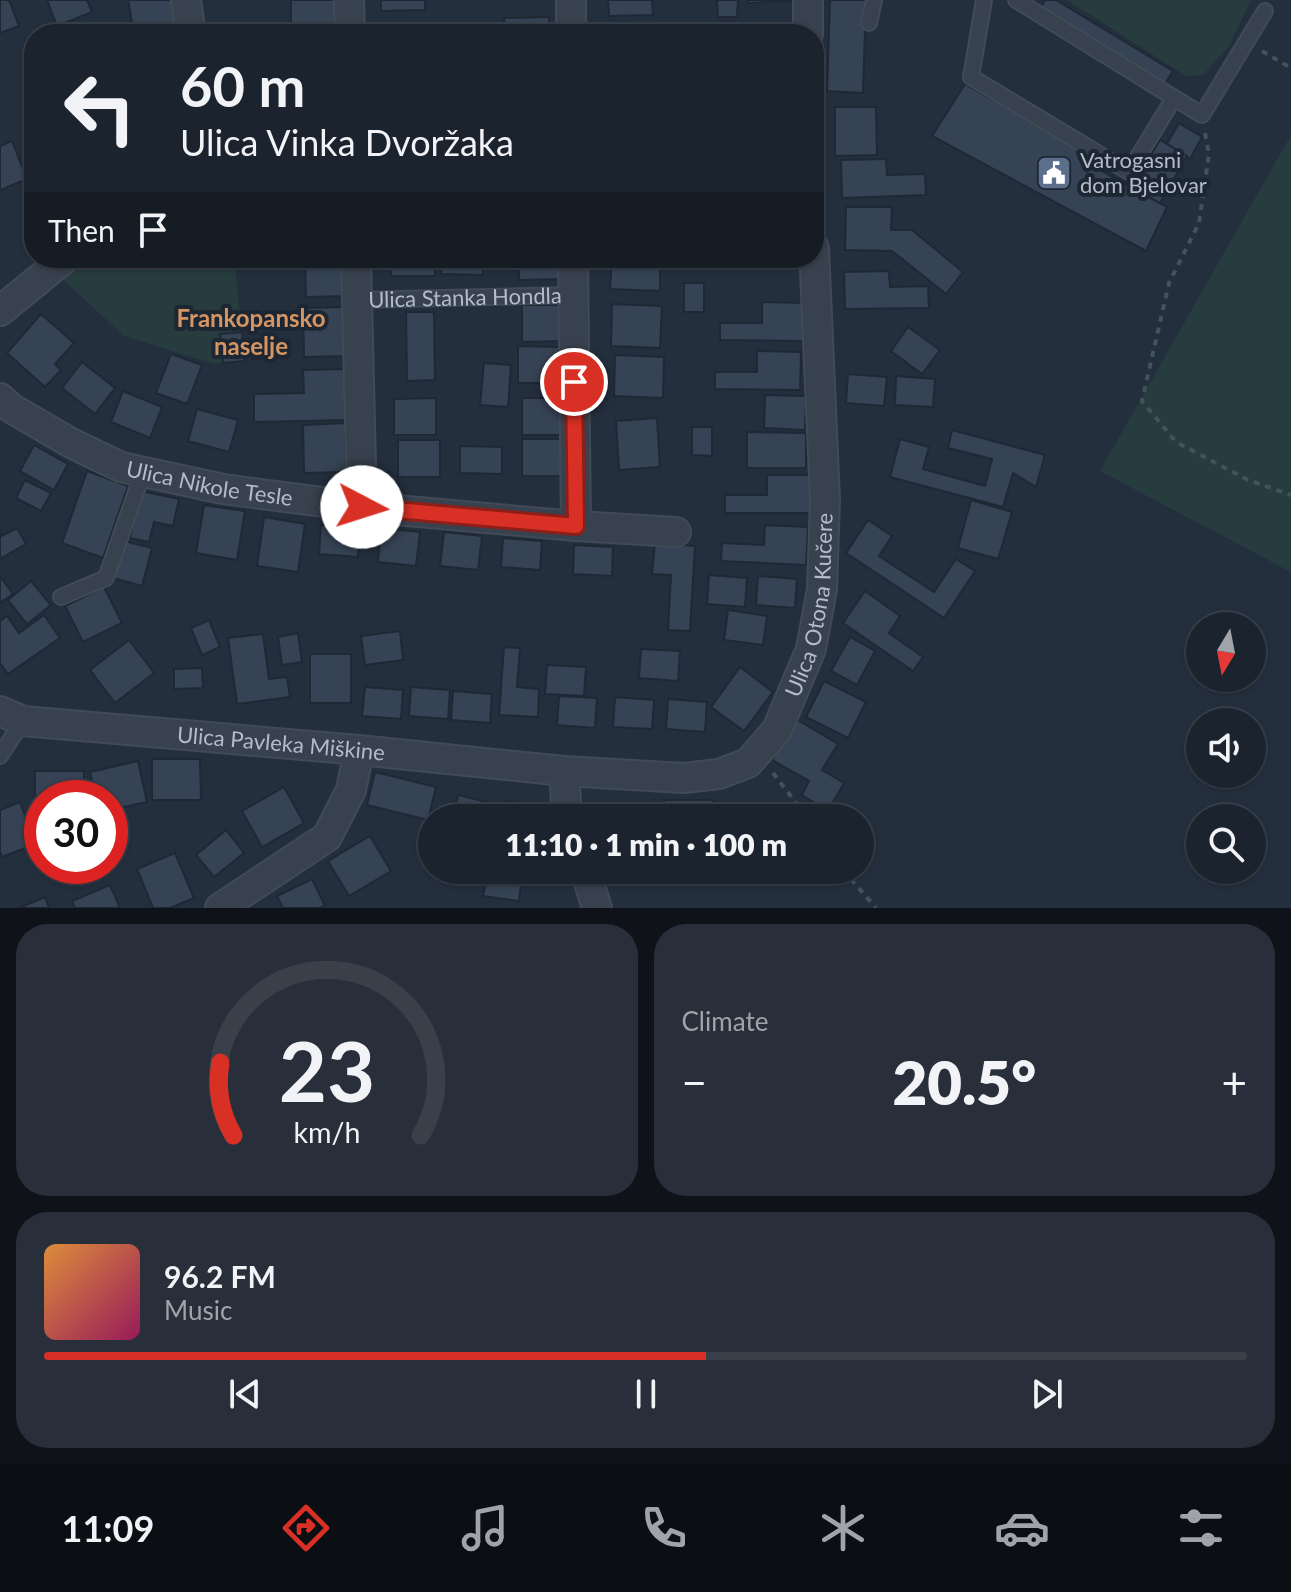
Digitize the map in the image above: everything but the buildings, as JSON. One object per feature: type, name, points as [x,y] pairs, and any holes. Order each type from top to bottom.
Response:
[{"type":"street","points":[[186,0],[190,24]]},
{"type":"street","points":[[349,0],[350,24]]},
{"type":"street","points":[[571,0],[571,24]]},
{"type":"street","points":[[808,0],[808,24]]},
{"type":"street","points":[[0,311],[53,268]]},
{"type":"street","name":"Ulica Stanka Hondla","points":[[356,268],[362,507]]},
{"type":"street","points":[[573,268],[576,526]]},
{"type":"street","name":"Ulica Otona Kučere","points":[[564,771],[684,778],[719,774],[748,763],[777,730],[811,649],[822,589],[825,500],[815,268]]},
{"type":"street","name":"Ulica Nikole Tesle","points":[[6,403],[109,461],[143,472],[223,489],[362,507],[676,532]]},
{"type":"street","name":"Ulica Pavleka Miškine","points":[[11,716],[564,771]]},
{"type":"street","points":[[220,908],[327,837],[351,790],[359,750]]},
{"type":"street","points":[[564,771],[566,804]]},
{"type":"street","points":[[589,884],[597,908]]},
{"type":"lane","points":[[869,23],[874,0]]},
{"type":"lane","points":[[984,0],[971,77],[1129,172],[1174,98]]},
{"type":"lane","points":[[1016,0],[1202,115],[1265,11]]},
{"type":"lane","name":"Ulica Stanka Hondla","points":[[357,300],[574,295]]},
{"type":"lane","points":[[61,597],[106,578],[143,472]]},
{"type":"lane","points":[[0,756],[11,716]]},
{"type":"path","points":[[1246,42],[1291,68]]},
{"type":"path","points":[[1202,115],[1209,154],[1199,223],[1169,283],[1142,401],[1176,442],[1248,480],[1291,495]]},
{"type":"path","points":[[757,752],[797,804]]},
{"type":"path","points":[[855,884],[876,908]]},
{"type":"green space","points":[[1067,0],[1251,0],[1229,46],[1203,75],[1186,76]]},
{"type":"green space","points":[[1291,135],[1291,572],[1100,471]]},
{"type":"green space","points":[[67,268],[235,268],[242,332],[221,334],[223,363],[214,364],[124,336],[57,274]]},
{"type":"place","name":"Vatrogasni dom Bjelovar","points":[[1054,173]]},
{"type":"district","name":"Frankopansko naselje","points":[[251,333]]},
{"type":"route","points":[[362,507],[576,526],[574,382]]}]
